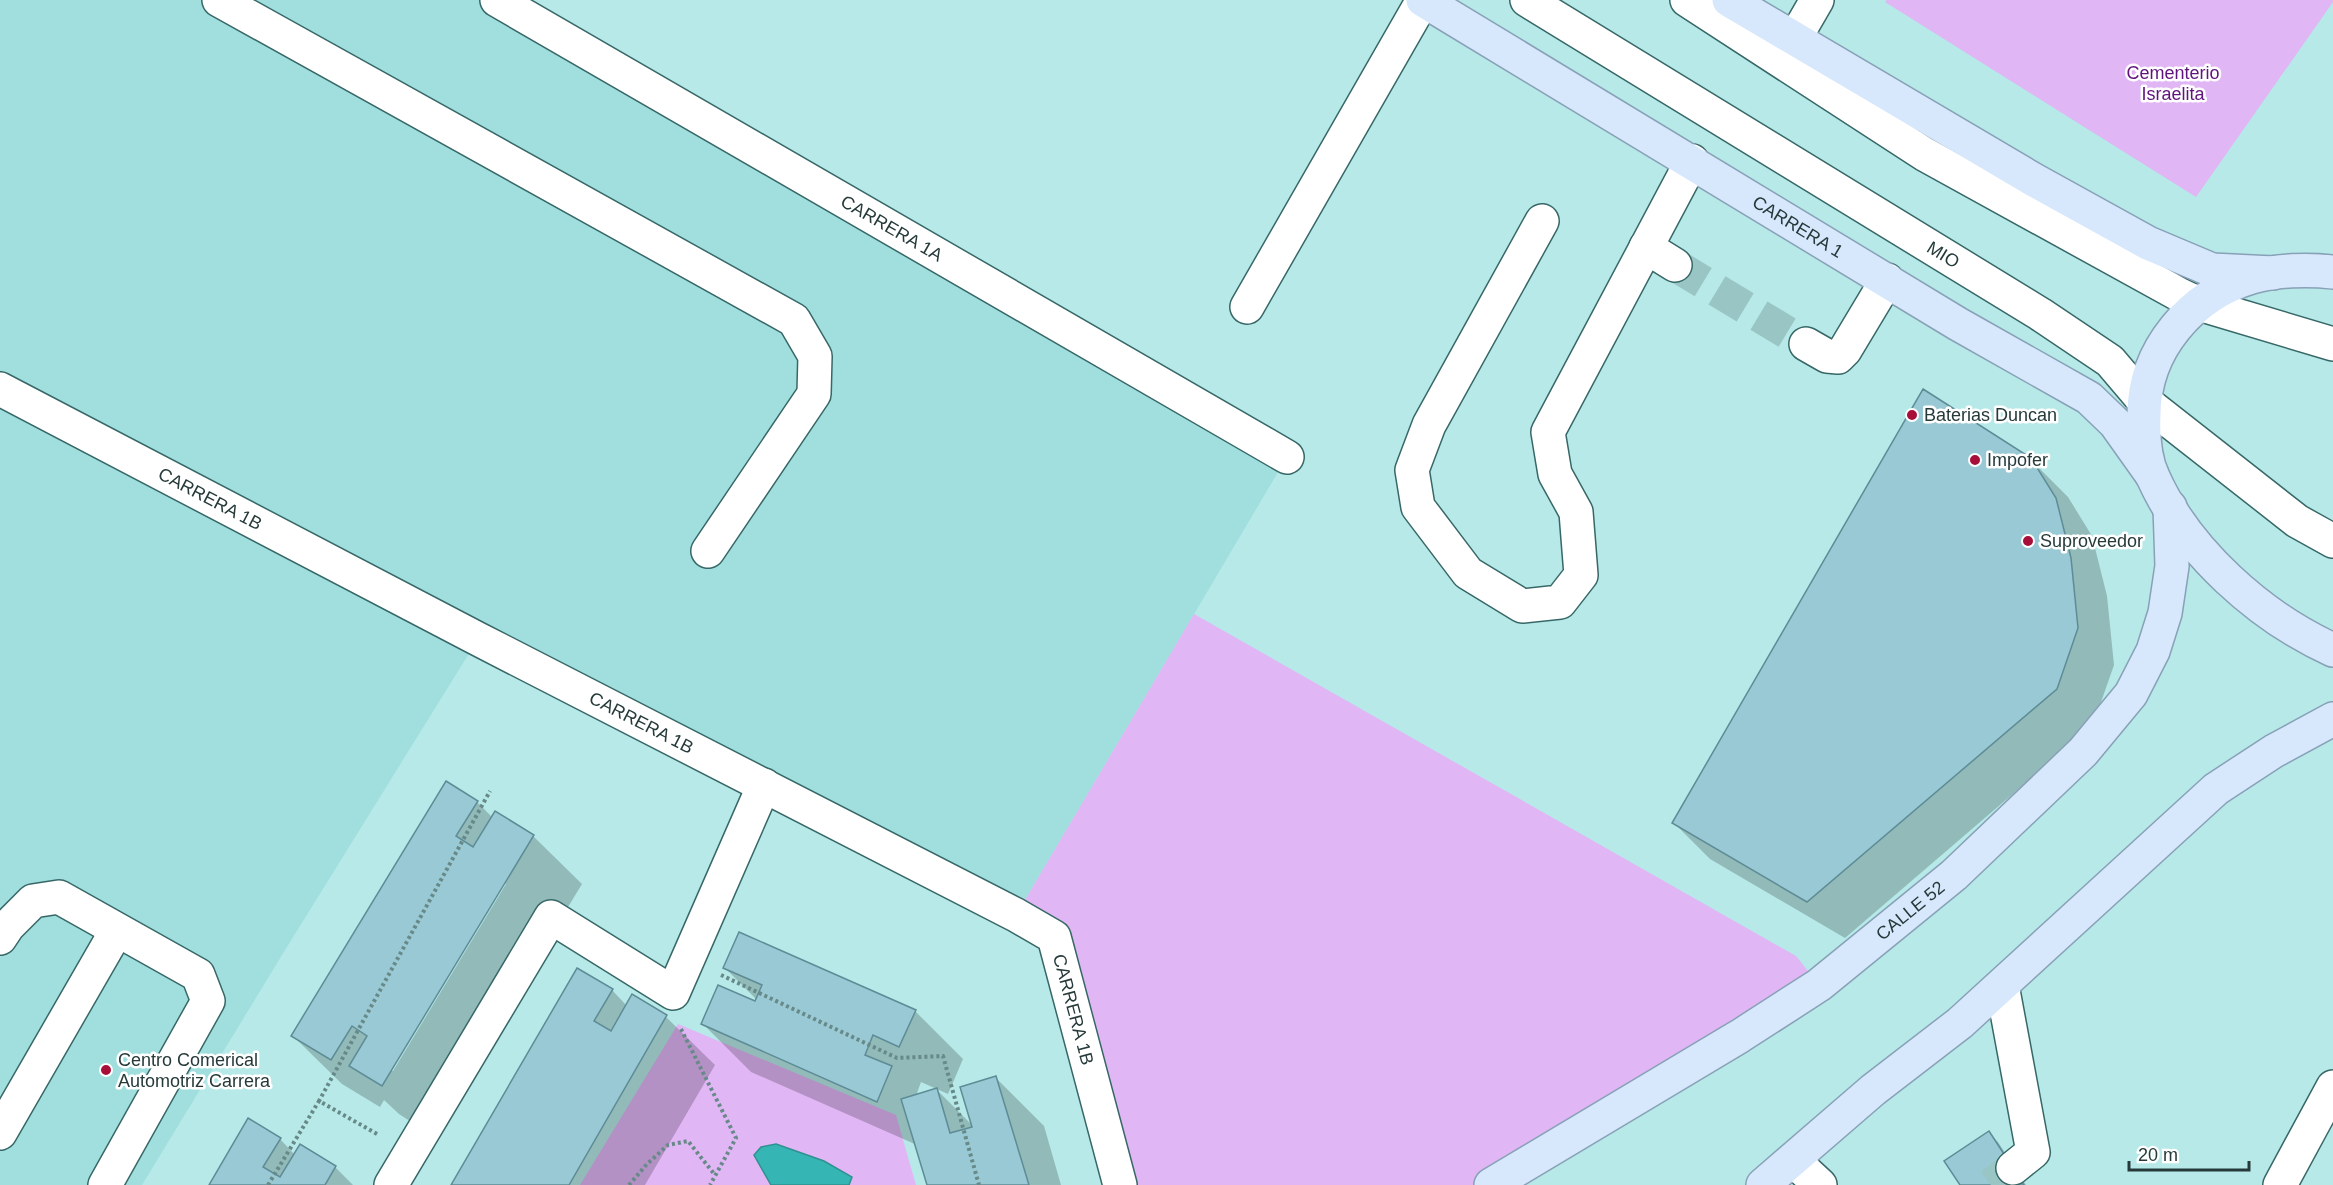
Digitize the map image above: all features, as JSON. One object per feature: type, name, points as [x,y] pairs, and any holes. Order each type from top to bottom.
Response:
[{"type":"main road","name":"CARRERA 1","points":[[1423,0],[1887,280],[2089,398],[2115,423],[2152,475]]},
{"type":"main road","points":[[1729,0],[2034,180],[2156,247],[2212,270],[2273,273],[2333,272]]},
{"type":"main road","points":[[2273,273],[2234,283],[2199,304],[2182,319],[2168,337],[2148,379],[2144,401],[2143,439],[2152,475],[2170,507],[2191,537],[2239,588],[2276,618],[2333,650]]},
{"type":"main road","name":"CALLE 52","points":[[1491,1185],[1740,1036],[1819,984],[1954,875],[2083,752],[2131,694],[2153,651],[2165,613],[2172,566],[2170,507]]},
{"type":"main road","points":[[1763,1185],[1874,1090],[1960,1023],[2216,789],[2274,752],[2333,719]]},
{"type":"street","points":[[219,0],[794,321],[815,356],[814,394],[708,551]]},
{"type":"street","name":"CARRERA 1A","points":[[497,0],[1287,457]]},
{"type":"street","points":[[1247,307],[1423,0]]},
{"type":"street","name":"MIO","points":[[1527,0],[2040,314],[2110,361],[2144,401],[2297,521],[2333,540]]},
{"type":"street","points":[[1687,0],[1924,154],[2180,296],[2199,304],[2333,344]]},
{"type":"street","points":[[1795,38],[1817,0]]},
{"type":"street","points":[[1542,221],[1428,426],[1412,470],[1418,507],[1468,573],[1522,606],[1560,602],[1581,575],[1576,512],[1555,474],[1548,432],[1692,162]]},
{"type":"street","points":[[1646,247],[1675,264]]},
{"type":"street","points":[[1806,344],[1827,356],[1838,357],[1845,350],[1887,280]]},
{"type":"street","name":"CARRERA 1B","points":[[0,389],[478,639],[1016,915],[1054,937],[1120,1185]]},
{"type":"street","points":[[391,1185],[551,917],[674,993],[764,785]]},
{"type":"street","points":[[0,938],[8,926],[33,901],[59,897],[198,975],[208,1000],[105,1185]]},
{"type":"street","points":[[0,1133],[117,930]]},
{"type":"street","points":[[2002,984],[2032,1152],[2013,1168]]},
{"type":"street","points":[[2280,1185],[2333,1088]]},
{"type":"street","points":[[1792,1160],[1820,1185]]},
{"type":"path","points":[[268,1185],[319,1101],[490,791]]},
{"type":"path","points":[[688,960],[897,1058],[943,1056],[979,1185]]},
{"type":"path","points":[[674,993],[678,1024],[736,1138],[710,1185]]},
{"type":"path","points":[[319,1101],[412,1153]]},
{"type":"path","points":[[629,1185],[668,1145],[688,1142],[715,1175]]},
{"type":"shaded area","points":[[0,0],[497,0],[1287,457],[1016,915],[478,639],[142,1185],[0,1185]]},
{"type":"green space","name":"Cementerio Israelita","points":[[1887,0],[2333,0],[2333,2],[2196,197],[1885,2]]},
{"type":"green space","points":[[1194,614],[1796,956],[1819,985],[1491,1185],[1120,1185],[1054,937],[1016,915]]},
{"type":"green space","points":[[678,1024],[896,1115],[916,1185],[580,1185]]},
{"type":"water","points":[[776,1144],[824,1161],[852,1177],[849,1185],[771,1185],[754,1155],[761,1147]]},
{"type":"building","points":[[1923,389],[2031,458],[2056,498],[2071,558],[2078,628],[2057,689],[1807,902],[1672,823]]},
{"type":"building","points":[[446,781],[478,801],[456,836],[473,847],[495,811],[534,835],[382,1086],[349,1066],[367,1036],[352,1026],[331,1060],[291,1036]]},
{"type":"building","points":[[739,932],[916,1010],[899,1047],[873,1035],[865,1055],[892,1066],[877,1102],[701,1024],[718,985],[755,1001],[762,985],[723,968]]},
{"type":"building","points":[[577,968],[613,989],[594,1021],[611,1031],[632,994],[667,1015],[569,1185],[451,1185]]},
{"type":"building","points":[[996,1076],[1029,1185],[927,1185],[901,1099],[937,1088],[950,1133],[972,1127],[960,1087]]},
{"type":"building","points":[[248,1118],[281,1138],[263,1167],[280,1177],[300,1144],[336,1166],[325,1185],[209,1185]]},
{"type":"building","points":[[1989,1131],[2024,1185],[1960,1185],[1944,1161]]},
{"type":"tunnel","points":[[1675,265],[1806,344]]},
{"type":"tunnel","points":[[1991,1185],[2013,1168]]},
{"type":"place","name":"Baterias Duncan","points":[[1912,415]]},
{"type":"place","name":"Impofer","points":[[1975,460]]},
{"type":"place","name":"Suproveedor","points":[[2028,541]]},
{"type":"place","name":"Centro Comerical Automotriz Carrera","points":[[106,1070]]}]
